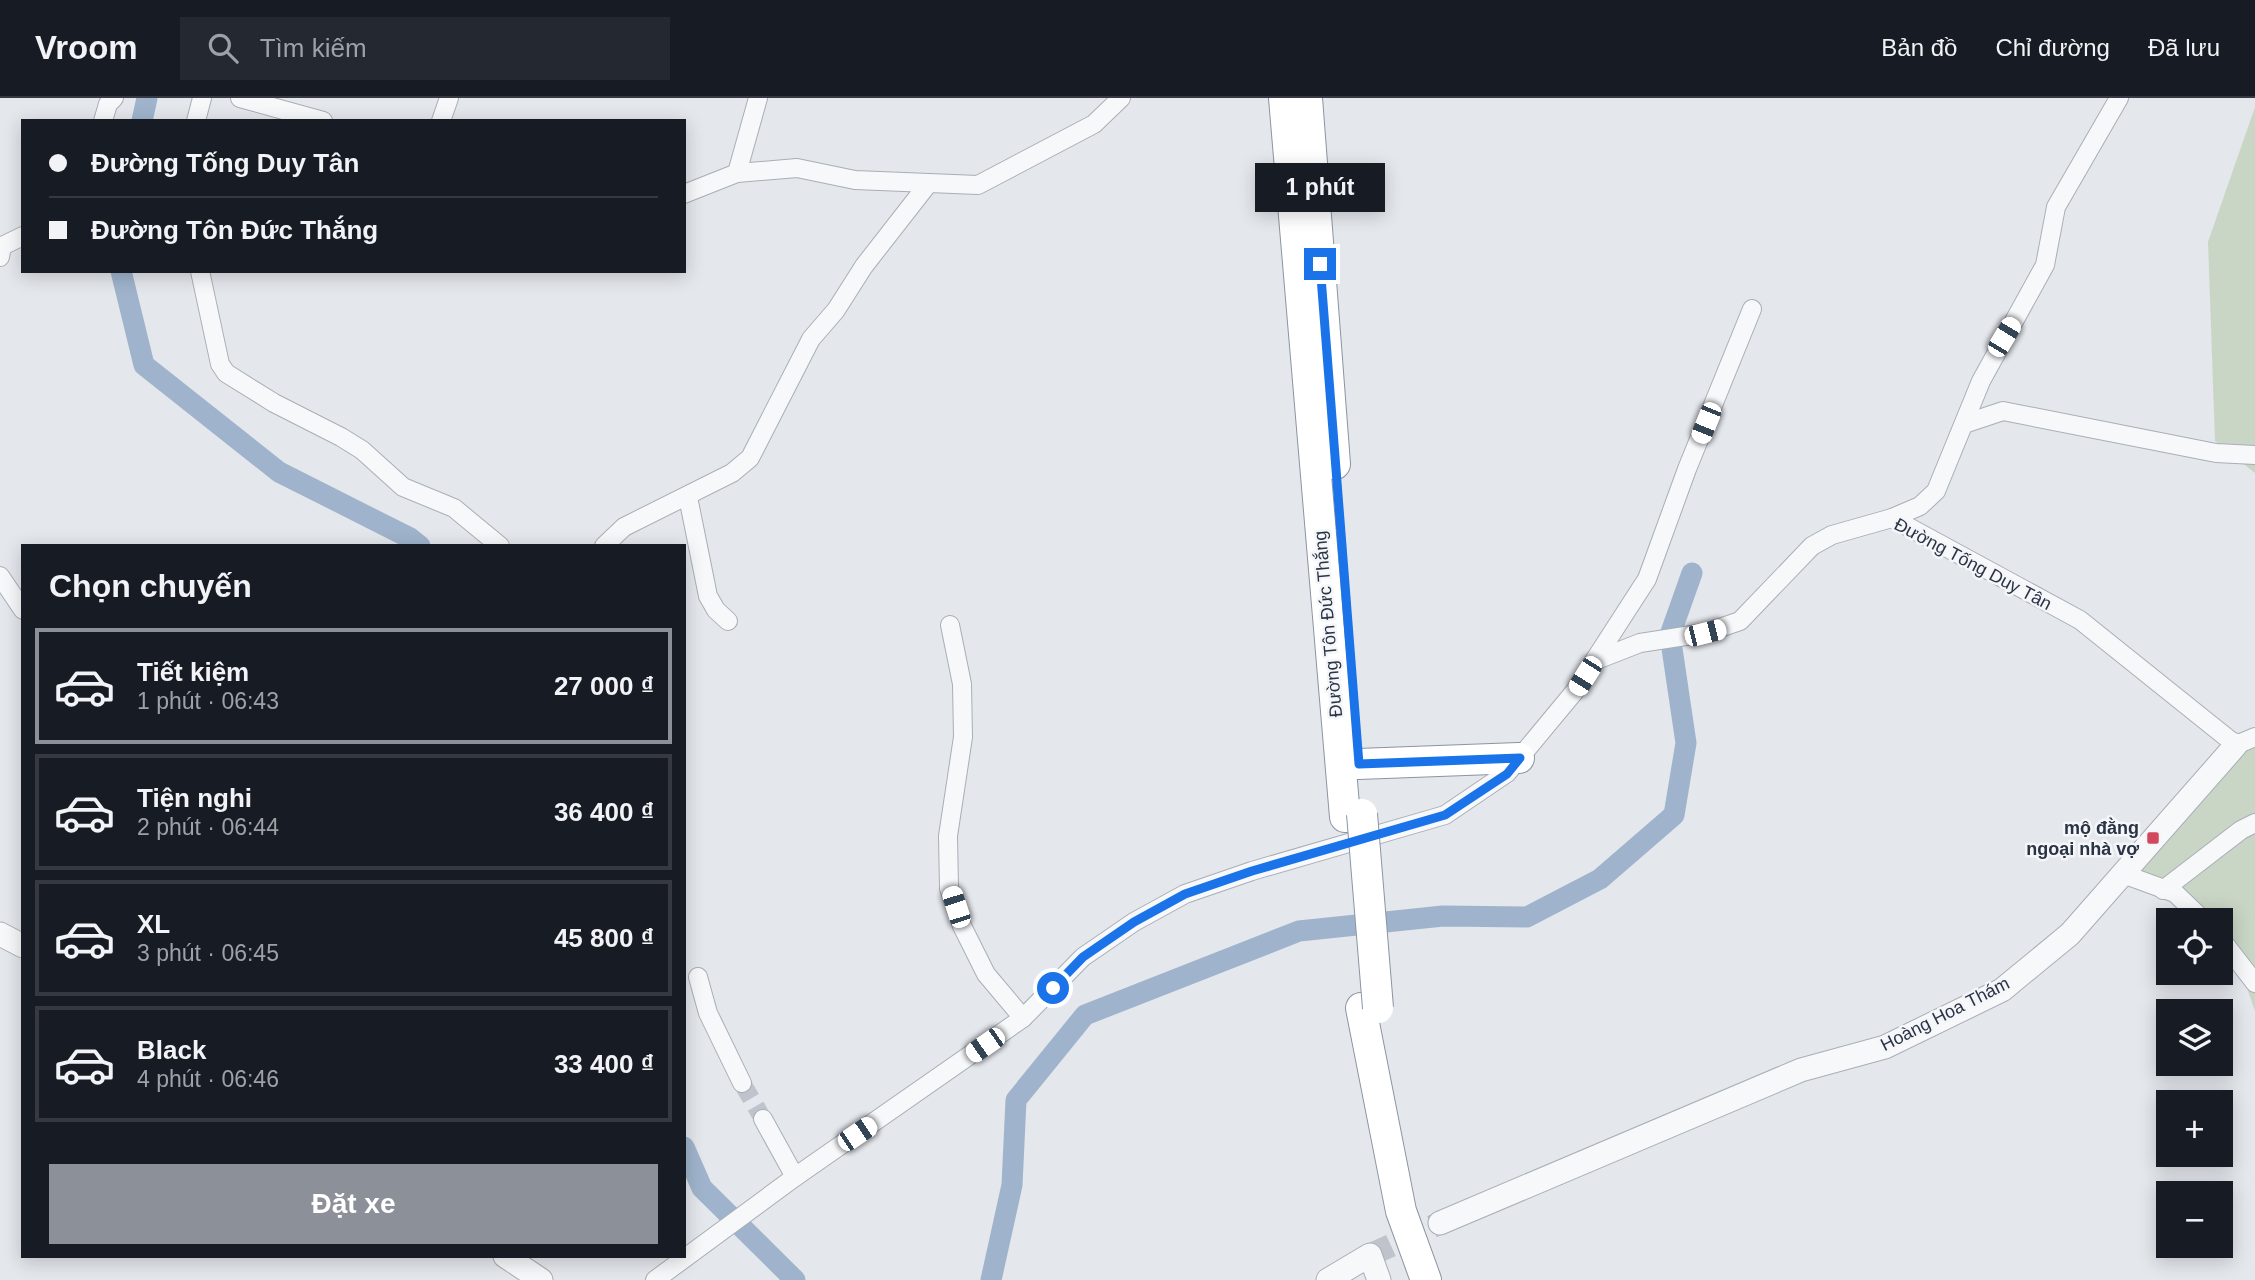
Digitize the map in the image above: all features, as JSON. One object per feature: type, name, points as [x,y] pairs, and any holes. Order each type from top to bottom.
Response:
[{"type":"highway","name":"Đường Tôn Đức Thắng","points":[[1284,98],[1369,1008],[1388,1147],[1401,1212],[1426,1280]]},
{"type":"highway","name":"Đường Tôn Đức Thắng","points":[[1307,98],[1359,764],[1353,815]]},
{"type":"highway","points":[[1359,764],[1520,758]]},
{"type":"street","points":[[103,119],[107,104],[114,98]]},
{"type":"street","points":[[197,119],[202,98]]},
{"type":"street","points":[[240,98],[316,119]]},
{"type":"street","points":[[442,119],[449,98]]},
{"type":"street","points":[[737,173],[758,98]]},
{"type":"street","points":[[686,193],[737,173],[797,168],[855,180],[978,185],[1094,124],[1121,98]]},
{"type":"street","points":[[1892,518],[1920,506],[1936,491],[1981,381],[2045,265],[2056,207],[2119,98]]},
{"type":"street","points":[[606,544],[624,527],[732,474],[750,458],[811,339],[836,310],[864,266],[928,184]]},
{"type":"street","points":[[1,248],[21,237]]},
{"type":"street","points":[[200,273],[220,364],[226,373],[274,403],[362,450],[403,488],[454,508],[498,544]]},
{"type":"street","points":[[686,1257],[1023,1018],[1083,957],[1134,922],[1185,894],[1252,871],[1445,815],[1507,774],[1575,691],[1647,579],[1687,469],[1752,309]]},
{"type":"street","points":[[1964,424],[2003,411],[2216,453],[2255,455]]},
{"type":"street","points":[[688,497],[708,596],[716,610],[728,621]]},
{"type":"street","name":"Đường Tống Duy Tân","points":[[1594,661],[1640,643],[1705,633],[1740,621],[1812,546],[1832,535],[1892,518],[2080,620],[2245,741]]},
{"type":"street","points":[[0,576],[21,607]]},
{"type":"street","points":[[950,625],[962,684],[963,737],[948,836],[949,887],[962,926],[986,974],[1023,1018]]},
{"type":"street","name":"Hoàng Hoa Thám","points":[[1440,1223],[1801,1070],[1885,1047],[2002,990],[2070,934],[2245,741]]},
{"type":"street","points":[[2163,890],[2241,830],[2255,823]]},
{"type":"street","points":[[2123,874],[2175,894],[2190,908]]},
{"type":"street","points":[[0,934],[21,945]]},
{"type":"street","points":[[2233,955],[2255,983]]},
{"type":"street","points":[[698,977],[708,1013],[742,1083]]},
{"type":"street","points":[[763,1119],[796,1177]]},
{"type":"street","points":[[1328,1280],[1370,1255],[1379,1280]]},
{"type":"street","points":[[508,1258],[541,1280]]},
{"type":"street","points":[[655,1280],[685,1258]]},
{"type":"green space","points":[[2255,107],[2255,473],[2215,441],[2208,242]]},
{"type":"green space","points":[[2255,741],[2255,1011],[2233,952],[2233,908],[2194,908],[2174,881],[2128,868]]},
{"type":"waterway","points":[[142,119],[147,98]]},
{"type":"waterway","points":[[121,273],[144,365],[279,472],[418,544]]},
{"type":"waterway","points":[[991,1280],[1012,1185],[1016,1100],[1085,1015],[1299,931],[1443,916],[1527,917],[1600,879],[1674,815],[1686,743],[1670,635],[1692,573]]},
{"type":"waterway","points":[[686,1152],[702,1188],[795,1280]]},
{"type":"tunnel","points":[[742,1083],[763,1119]]},
{"type":"tunnel","points":[[1370,1255],[1440,1223]]},
{"type":"place","name":"mộ đằng ngoại nhà vợ","points":[[2153,838]]},
{"type":"route","points":[[1053,988],[1083,957],[1134,922],[1185,894],[1252,871],[1445,815],[1507,774],[1520,758],[1359,764],[1320,264]]}]
